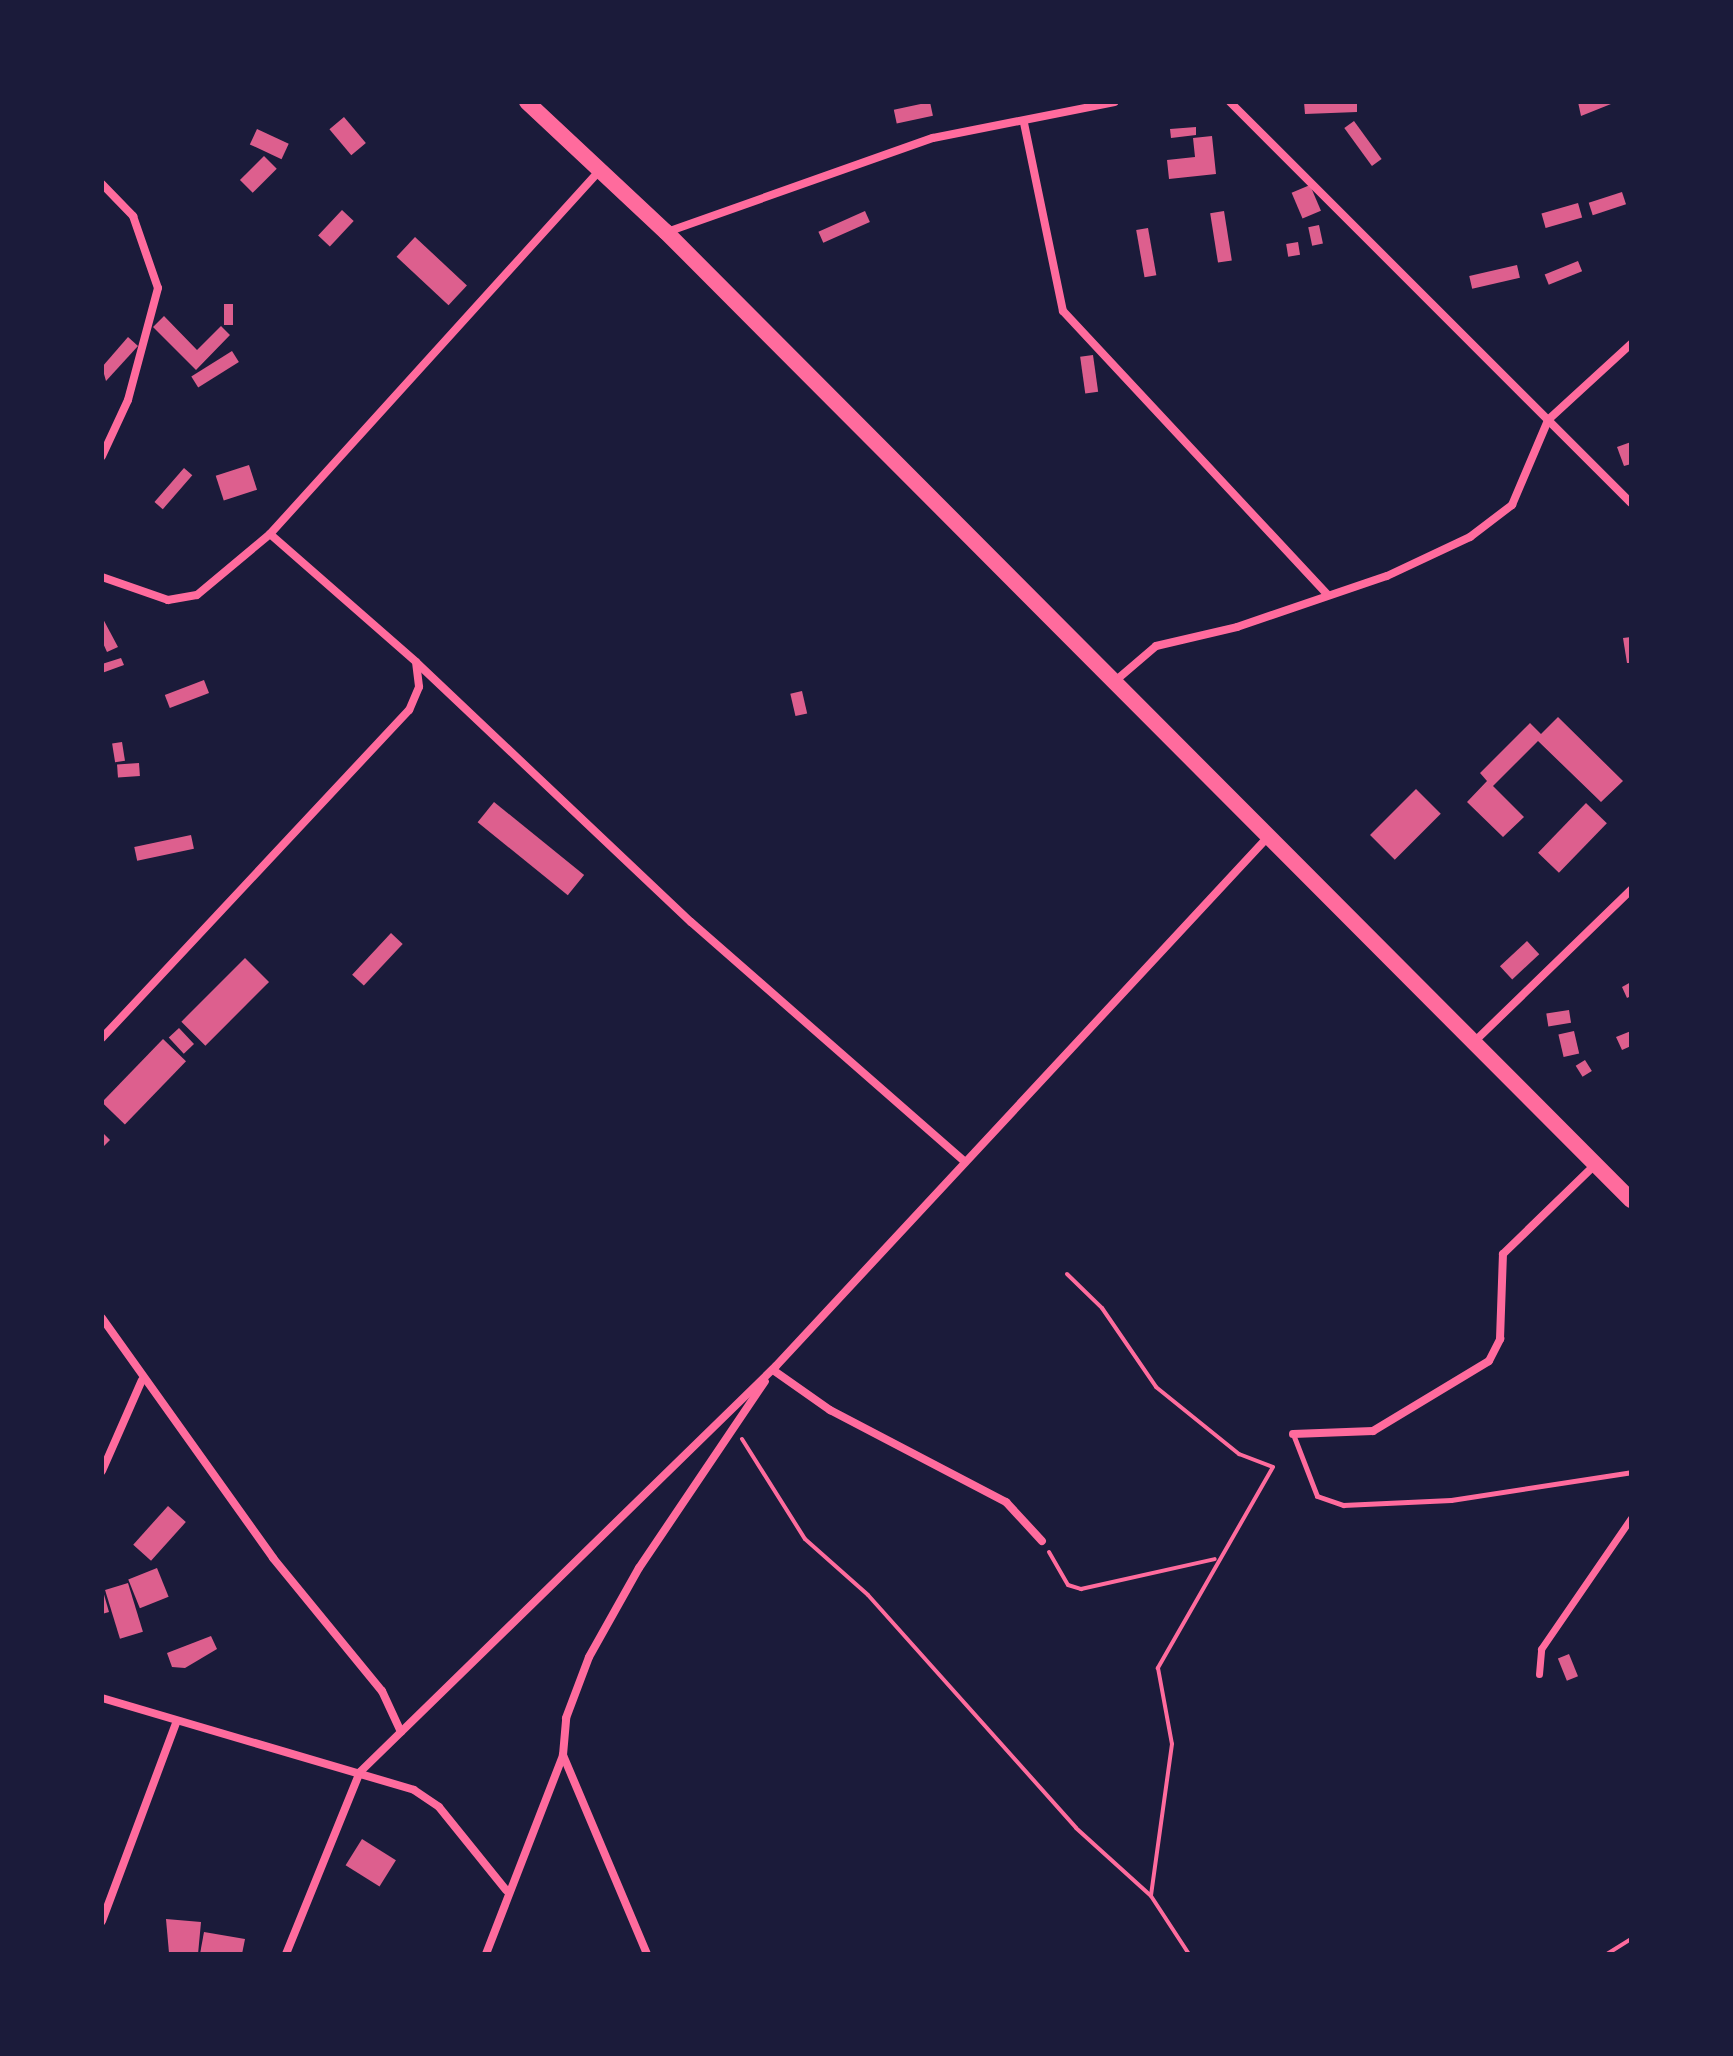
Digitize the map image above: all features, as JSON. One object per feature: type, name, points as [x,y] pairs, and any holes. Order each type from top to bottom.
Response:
[{"type":"main road","points":[[527,102],[598,172],[666,232],[1631,1200]]},
{"type":"street","points":[[666,232],[933,138],[1024,123],[1114,102]]},
{"type":"street","points":[[1230,102],[1631,503]]},
{"type":"street","points":[[1024,123],[1063,311],[1328,595]]},
{"type":"street","points":[[102,577],[168,600],[197,595],[270,534],[598,172]]},
{"type":"street","points":[[102,184],[139,226],[158,288],[128,400],[102,456]]},
{"type":"street","points":[[1114,682],[1156,646],[1328,595],[1470,537],[1512,505],[1548,420],[1631,344]]},
{"type":"street","points":[[270,534],[416,662],[691,922],[965,1162]]},
{"type":"street","points":[[102,1038],[409,710],[419,687],[416,662]]},
{"type":"street","points":[[286,1954],[360,1772],[776,1366],[1268,837]]},
{"type":"street","points":[[1473,1043],[1631,890]]},
{"type":"street","points":[[1293,1434],[1373,1431],[1489,1361],[1500,1339],[1503,1254],[1595,1165]]},
{"type":"street","points":[[102,1318],[142,1380],[382,1691],[401,1732]]},
{"type":"street","points":[[486,1954],[506,1890],[563,1755],[566,1718],[589,1657],[776,1366]]},
{"type":"street","points":[[776,1366],[830,1410],[1006,1502],[1042,1541]]},
{"type":"street","points":[[102,1471],[142,1380]]},
{"type":"street","points":[[1539,1674],[1541,1649],[1631,1518]]},
{"type":"street","points":[[102,1698],[176,1723],[360,1772],[439,1807],[506,1890]]},
{"type":"street","points":[[102,1921],[176,1723]]},
{"type":"street","points":[[563,1755],[647,1954]]},
{"type":"lane","points":[[1293,1434],[1317,1496],[1343,1505],[1451,1500],[1631,1472]]},
{"type":"path","points":[[1067,1274],[1102,1308],[1156,1387],[1239,1454],[1273,1467],[1215,1559],[1212,1583],[1158,1668],[1172,1744],[1151,1896]]},
{"type":"path","points":[[735,1426],[805,1539],[868,1595],[1076,1828],[1151,1896],[1189,1954]]},
{"type":"path","points":[[1042,1541],[1068,1585],[1081,1589],[1215,1559]]},
{"type":"path","points":[[1607,1954],[1630,1942]]},
{"type":"building","points":[[930,102],[933,116],[897,123],[894,110]]},
{"type":"building","points":[[1304,102],[1357,102],[1357,112],[1305,114]]},
{"type":"building","points":[[1578,102],[1616,102],[1581,116]]},
{"type":"building","points":[[344,117],[366,143],[351,155],[329,129]]},
{"type":"building","points":[[1354,121],[1382,159],[1372,166],[1344,128]]},
{"type":"building","points":[[1196,127],[1196,135],[1171,138],[1170,129]]},
{"type":"building","points":[[257,129],[289,144],[282,159],[250,144]]},
{"type":"building","points":[[1212,136],[1216,174],[1169,179],[1167,160],[1195,157],[1193,138]]},
{"type":"building","points":[[264,156],[277,169],[253,193],[240,180]]},
{"type":"building","points":[[1310,185],[1321,211],[1303,219],[1292,193]]},
{"type":"building","points":[[1622,192],[1626,204],[1593,215],[1589,203]]},
{"type":"building","points":[[1578,203],[1582,217],[1546,228],[1541,213]]},
{"type":"building","points":[[342,210],[354,221],[330,247],[318,236]]},
{"type":"building","points":[[865,211],[870,222],[823,243],[818,232]]},
{"type":"building","points":[[1224,211],[1232,260],[1218,263],[1210,213]]},
{"type":"building","points":[[1319,225],[1323,244],[1312,246],[1308,227]]},
{"type":"building","points":[[1148,228],[1156,275],[1145,277],[1136,230]]},
{"type":"building","points":[[415,237],[467,285],[449,305],[397,257]]},
{"type":"building","points":[[1298,242],[1300,255],[1288,257],[1286,244]]},
{"type":"building","points":[[1578,261],[1582,271],[1549,285],[1545,274]]},
{"type":"building","points":[[1517,265],[1520,278],[1472,289],[1469,276]]},
{"type":"building","points":[[224,304],[233,304],[233,325],[224,325]]},
{"type":"building","points":[[164,316],[197,350],[221,326],[230,335],[196,370],[153,327]]},
{"type":"building","points":[[128,337],[138,346],[106,381],[102,367]]},
{"type":"building","points":[[232,351],[239,362],[198,387],[191,376]]},
{"type":"building","points":[[1093,355],[1098,392],[1085,393],[1080,357]]},
{"type":"building","points":[[1631,442],[1631,464],[1624,466],[1617,447]]},
{"type":"building","points":[[249,465],[257,490],[224,501],[216,476]]},
{"type":"building","points":[[184,468],[192,475],[163,509],[154,502]]},
{"type":"building","points":[[102,617],[118,647],[107,652],[102,641]]},
{"type":"building","points":[[1631,637],[1631,663],[1627,663],[1623,638]]},
{"type":"building","points":[[121,658],[124,665],[102,673],[102,664]]},
{"type":"building","points":[[204,680],[209,693],[170,708],[165,695]]},
{"type":"building","points":[[802,691],[807,713],[795,716],[790,694]]},
{"type":"building","points":[[1558,717],[1623,781],[1601,802],[1538,741],[1493,786],[1524,817],[1503,837],[1467,802],[1487,781],[1480,773],[1530,723],[1541,734]]},
{"type":"building","points":[[122,742],[125,761],[115,762],[112,744]]},
{"type":"building","points":[[139,763],[140,776],[118,778],[117,765]]},
{"type":"building","points":[[1416,789],[1441,814],[1395,860],[1370,835]]},
{"type":"building","points":[[494,802],[584,875],[568,895],[478,822]]},
{"type":"building","points":[[1586,803],[1607,823],[1559,873],[1538,853]]},
{"type":"building","points":[[191,835],[194,849],[137,861],[134,847]]},
{"type":"building","points":[[391,933],[403,944],[364,986],[352,975]]},
{"type":"building","points":[[1527,941],[1539,954],[1512,979],[1500,966]]},
{"type":"building","points":[[245,958],[269,982],[205,1046],[181,1022]]},
{"type":"building","points":[[1631,982],[1631,996],[1627,998],[1622,987]]},
{"type":"building","points":[[1569,1010],[1571,1023],[1548,1026],[1546,1014]]},
{"type":"building","points":[[179,1028],[194,1044],[184,1054],[169,1038]]},
{"type":"building","points":[[1574,1031],[1579,1053],[1564,1057],[1558,1035]]},
{"type":"building","points":[[1631,1031],[1631,1046],[1622,1050],[1616,1037]]},
{"type":"building","points":[[163,1039],[186,1061],[125,1125],[102,1102]]},
{"type":"building","points":[[1585,1060],[1592,1071],[1583,1077],[1576,1066]]},
{"type":"building","points":[[102,1132],[110,1140],[102,1148]]},
{"type":"building","points":[[168,1506],[186,1522],[151,1561],[133,1545]]},
{"type":"building","points":[[157,1568],[169,1597],[140,1608],[128,1580]]},
{"type":"building","points":[[128,1583],[143,1632],[120,1639],[105,1590]]},
{"type":"building","points":[[102,1592],[109,1612],[102,1614]]},
{"type":"building","points":[[211,1636],[217,1649],[185,1668],[172,1667],[167,1653]]},
{"type":"building","points":[[1569,1654],[1578,1676],[1567,1681],[1558,1658]]},
{"type":"building","points":[[362,1839],[396,1860],[379,1886],[346,1865]]},
{"type":"building","points":[[166,1919],[201,1922],[198,1954],[169,1953]]},
{"type":"building","points":[[204,1932],[245,1939],[242,1954],[200,1954]]}]
